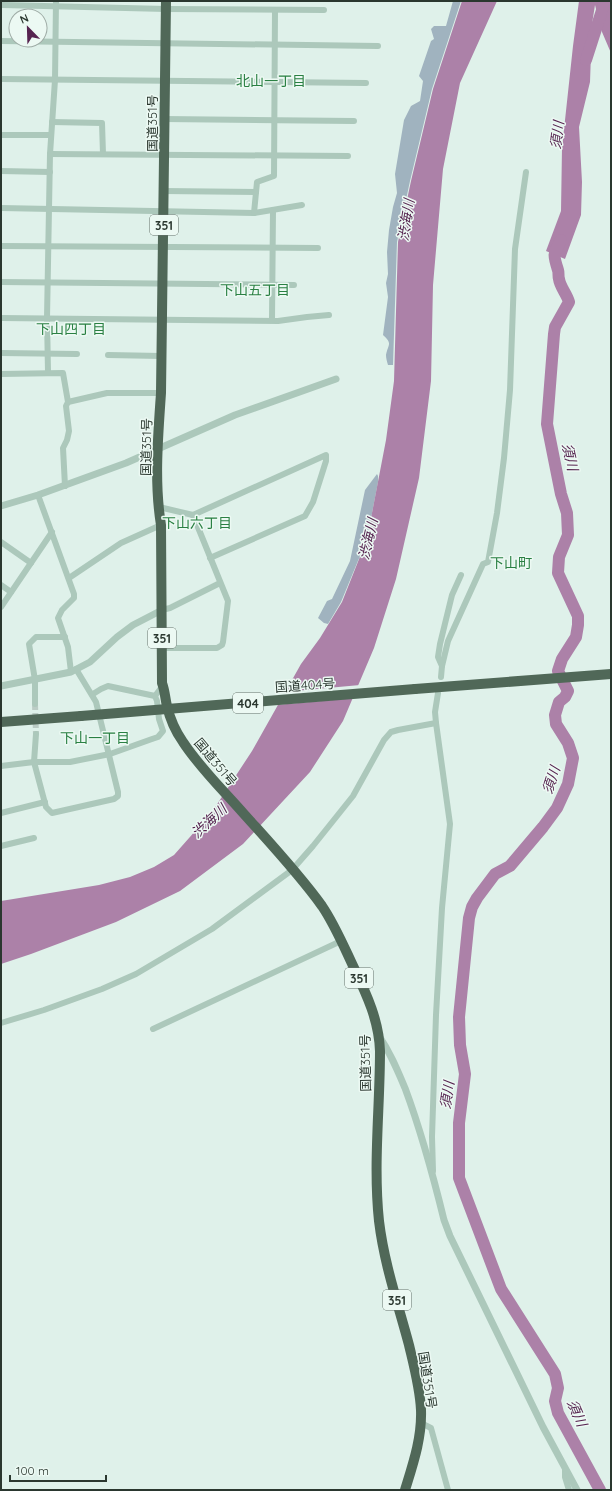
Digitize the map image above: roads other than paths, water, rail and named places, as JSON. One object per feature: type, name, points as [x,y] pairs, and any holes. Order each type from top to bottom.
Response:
[{"type":"highway","name":"国道351号","points":[[166,5],[161,393],[157,449],[159,507],[162,525],[162,683],[165,690],[167,706],[174,726],[183,743],[196,761],[290,867],[322,907],[341,941],[374,1013],[379,1036],[380,1070],[377,1161],[377,1196],[380,1222],[386,1260],[420,1395],[421,1422],[415,1457],[405,1490]]},
{"type":"highway","name":"国道404号","points":[[1,722],[611,674]]},
{"type":"street","points":[[48,372],[47,318],[50,154],[55,80],[56,4]]},
{"type":"street","points":[[3,5],[166,5],[275,10],[324,10]]},
{"type":"street","points":[[254,213],[257,182],[274,176],[275,10]]},
{"type":"street","points":[[1,41],[275,46],[378,46]]},
{"type":"street","points":[[1,79],[366,84]]},
{"type":"street","points":[[164,119],[354,121]]},
{"type":"street","points":[[52,122],[102,123],[103,154]]},
{"type":"street","points":[[1,135],[51,135]]},
{"type":"street","points":[[50,154],[165,156],[348,156]]},
{"type":"street","points":[[1,171],[50,172]]},
{"type":"street","points":[[441,677],[442,666],[450,636],[482,564],[488,562],[497,513],[510,390],[515,249],[526,172]]},
{"type":"street","points":[[164,191],[256,192]]},
{"type":"street","points":[[1,208],[254,213],[302,205]]},
{"type":"street","points":[[272,320],[273,210]]},
{"type":"street","points":[[1,246],[318,248]]},
{"type":"street","points":[[1,282],[294,285]]},
{"type":"street","points":[[1,318],[272,320],[329,316]]},
{"type":"street","points":[[1,353],[77,354]]},
{"type":"street","points":[[108,355],[161,356]]},
{"type":"street","points":[[1,374],[48,372],[63,373],[68,402],[66,406],[69,431],[63,448],[65,486]]},
{"type":"street","points":[[1,506],[65,486],[126,463],[242,412],[336,379]]},
{"type":"street","points":[[68,402],[107,393],[161,393]]},
{"type":"street","points":[[159,507],[193,515],[326,455],[326,461],[313,502],[305,516],[210,558]]},
{"type":"street","points":[[36,734],[34,762],[46,807],[49,811],[52,813],[114,799],[118,796],[110,754],[98,708],[93,694],[74,670],[58,618],[62,610],[74,598],[69,578],[38,495]]},
{"type":"street","points":[[162,648],[217,648],[222,645],[228,601],[193,515]]},
{"type":"street","points":[[69,578],[120,543],[162,525]]},
{"type":"street","points":[[1,607],[52,532]]},
{"type":"street","points":[[1,542],[31,563]]},
{"type":"street","points":[[442,666],[438,657],[440,644],[452,594],[461,574]]},
{"type":"street","points":[[1,686],[35,680],[74,670],[90,662],[117,637],[133,625],[220,583]]},
{"type":"street","points":[[1,585],[11,592]]},
{"type":"street","points":[[35,704],[35,680],[29,644],[36,637],[65,637]]},
{"type":"street","points":[[155,696],[162,683]]},
{"type":"street","points":[[93,694],[108,686],[155,696]]},
{"type":"street","points":[[433,1178],[432,1137],[436,1015],[442,908],[450,824],[436,723],[435,712],[438,693]]},
{"type":"street","points":[[1,766],[34,762],[70,762],[110,754],[158,737],[163,731],[159,719],[155,696]]},
{"type":"street","points":[[1,1023],[75,999],[136,974],[212,929],[290,867],[313,846],[353,796],[387,736],[391,732],[436,723]]},
{"type":"street","points":[[1,813],[45,802]]},
{"type":"street","points":[[1,846],[34,838]]},
{"type":"street","points":[[153,1029],[341,941]]},
{"type":"street","points":[[379,1036],[392,1057],[415,1114],[444,1220],[459,1255],[577,1490]]},
{"type":"street","points":[[421,1422],[431,1428],[448,1490]]},
{"type":"street","points":[[565,1468],[565,1477],[569,1490]]},
{"type":"water","name":"渋海川","points":[[462,1],[497,1],[460,83],[443,169],[433,285],[431,381],[419,478],[396,579],[374,648],[343,721],[310,772],[243,844],[180,891],[116,922],[1,964],[1,901],[99,885],[130,877],[154,867],[174,855],[212,812],[252,751],[301,664],[320,638],[342,602],[367,539],[386,440],[394,381],[398,242],[433,89]]},
{"type":"water","points":[[579,1],[611,1],[611,53],[602,32],[595,5],[592,24],[590,82],[579,127],[582,182],[581,215],[565,259],[546,251],[561,211],[562,148]]},
{"type":"waterway","name":"須川","points":[[586,60],[605,1]]},
{"type":"waterway","name":"須川","points":[[561,240],[555,252],[555,257],[560,282],[569,302],[555,327],[547,424],[561,494],[567,513],[568,535],[559,557],[558,573],[578,616],[576,637],[562,659],[558,671],[568,691],[565,697],[559,702],[555,715],[556,724],[568,743],[573,758],[568,784],[557,808],[510,866],[495,874],[477,898],[472,907],[469,918],[459,1017],[460,1045],[465,1074],[459,1123],[459,1178],[501,1289],[555,1374],[558,1388],[555,1401],[558,1413],[600,1490]]},
{"type":"tunnel","points":[[35,704],[36,734]]},
{"type":"district","name":"北山一丁目","points":[[271,81]]},
{"type":"district","name":"下山五丁目","points":[[255,290]]},
{"type":"district","name":"下山四丁目","points":[[71,329]]},
{"type":"district","name":"下山六丁目","points":[[197,523]]},
{"type":"district","name":"下山町","points":[[511,563]]},
{"type":"district","name":"下山一丁目","points":[[95,738]]}]
